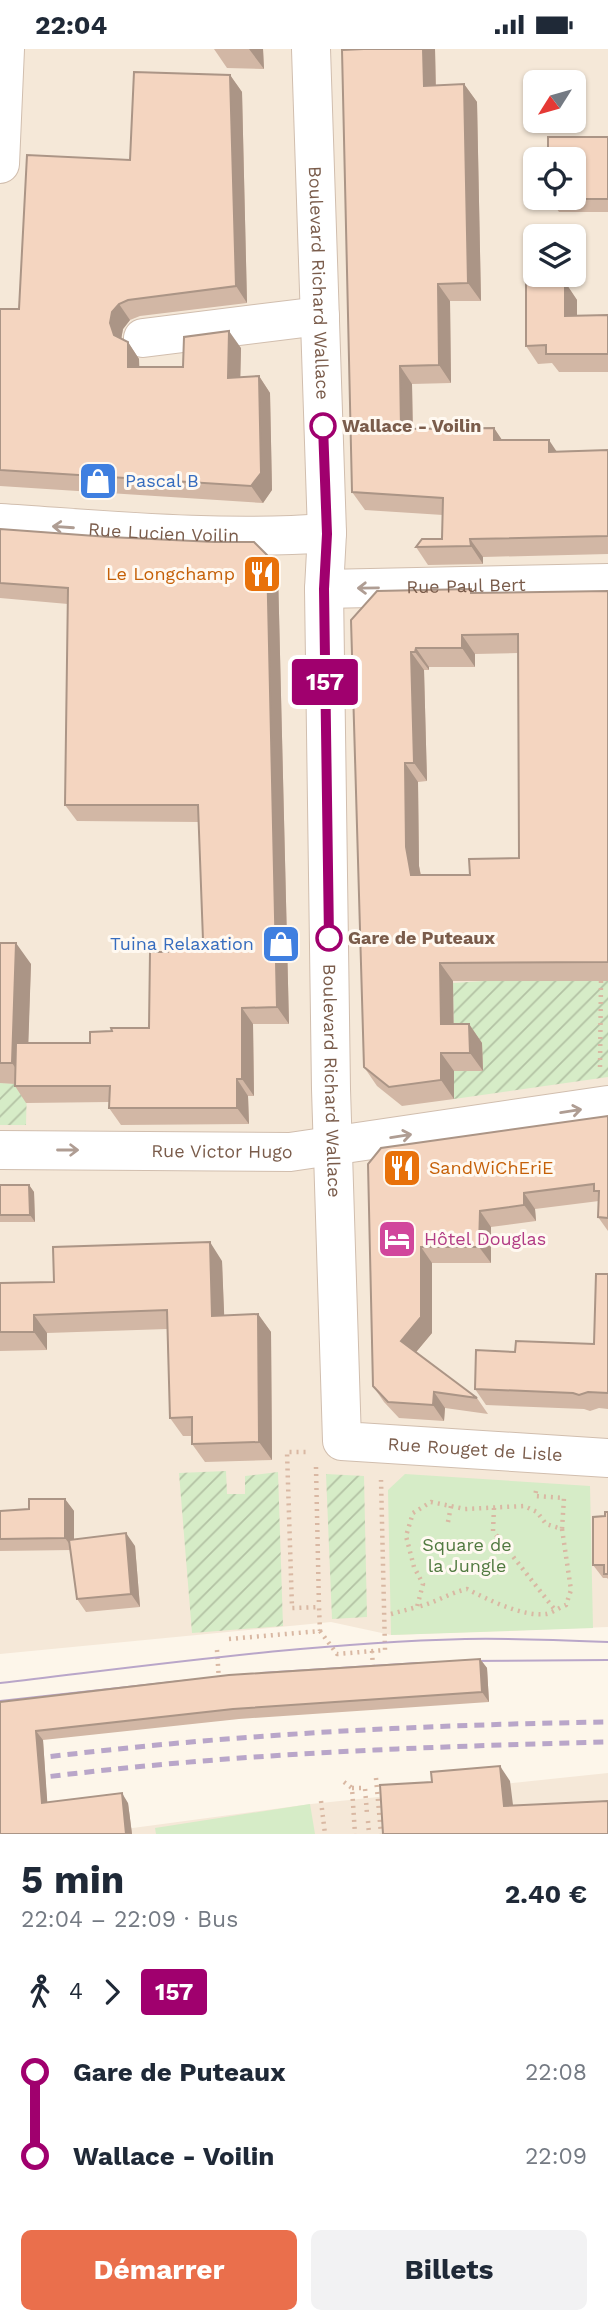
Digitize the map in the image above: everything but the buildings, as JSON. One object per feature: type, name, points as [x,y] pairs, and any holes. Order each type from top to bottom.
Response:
[{"type":"street","points":[[0,164],[5,49]]},
{"type":"street","name":"Boulevard Richard Wallace","points":[[311,49],[327,534],[324,589],[333,1147],[329,1447]]},
{"type":"street","points":[[143,338],[320,316]]},
{"type":"street","name":"Rue Lucien Voilin","points":[[0,523],[279,537],[327,534]]},
{"type":"street","name":"Rue Paul Bert","points":[[324,589],[608,583]]},
{"type":"street","name":"Rue Victor Hugo","points":[[0,1150],[281,1152],[333,1147],[604,1092]]},
{"type":"street","name":"Rue Rouget de Lisle","points":[[329,1447],[608,1458]]},
{"type":"path","points":[[601,981],[604,1092]]},
{"type":"path","points":[[319,1607],[292,1608],[288,1452],[329,1447]]},
{"type":"path","points":[[315,1479],[320,1631],[337,1654],[385,1650],[381,1487]]},
{"type":"path","points":[[390,1614],[434,1603],[445,1594],[467,1589],[492,1601],[526,1612],[546,1614],[566,1605],[571,1590],[562,1529],[564,1498],[535,1496],[537,1482]]},
{"type":"path","points":[[417,1607],[423,1584],[414,1567],[406,1536],[413,1513],[431,1502],[464,1509],[524,1507],[537,1512],[546,1524],[562,1529]]},
{"type":"path","points":[[448,1522],[451,1506]]},
{"type":"path","points":[[494,1508],[493,1531],[555,1610]]},
{"type":"path","points":[[229,1639],[320,1631]]},
{"type":"path","points":[[217,1650],[220,1685]]},
{"type":"path","points":[[372,1651],[373,1669]]},
{"type":"path","points":[[376,1778],[381,1834]]},
{"type":"path","points":[[344,1782],[352,1788],[365,1788],[367,1814]]},
{"type":"path","points":[[352,1788],[355,1834]]},
{"type":"path","points":[[321,1801],[326,1834]]},
{"type":"path","points":[[368,1821],[369,1834]]},
{"type":"shaded area","points":[[0,49],[608,49],[608,1627],[391,1635],[331,1622],[0,1654]]},
{"type":"shaded area","points":[[608,1773],[608,1834],[88,1834],[311,1804]]},
{"type":"green space","points":[[608,981],[608,1077],[454,1099],[454,1071],[483,1071],[454,1043],[453,983]]},
{"type":"green space","points":[[0,1083],[27,1084],[26,1125],[0,1125]]},
{"type":"green space","points":[[226,1471],[227,1494],[245,1494],[245,1476],[278,1472],[283,1626],[192,1633],[179,1473]]},
{"type":"green space","points":[[326,1474],[364,1476],[367,1617],[332,1619]]},
{"type":"green space","name":"Square de la Jungle","points":[[405,1474],[590,1486],[593,1628],[391,1635],[388,1490]]},
{"type":"green space","points":[[310,1804],[315,1834],[156,1834],[155,1828]]},
{"type":"tram line","points":[[0,1683],[232,1656],[407,1641],[536,1639],[608,1642]]},
{"type":"tram line","points":[[464,1661],[608,1660]]},
{"type":"tram line","points":[[261,1673],[418,1663]]},
{"type":"tram line","points":[[0,1701],[191,1680]]},
{"type":"railway","points":[[0,1763],[303,1733],[608,1722]]},
{"type":"railway","points":[[0,1783],[227,1759],[608,1742]]},
{"type":"bus line","name":"157","points":[[323,426],[327,534],[324,589],[329,938]]},
{"type":"place","name":"Wallace - Voilin","points":[[323,426]]},
{"type":"place","name":"Pascal B","points":[[98,481]]},
{"type":"place","name":"Le Longchamp","points":[[262,574]]},
{"type":"place","name":"Gare de Puteaux","points":[[329,938]]},
{"type":"place","name":"Tuina Relaxation","points":[[281,944]]},
{"type":"place","name":"SandWiChEriE","points":[[402,1168]]},
{"type":"place","name":"Hôtel Douglas","points":[[397,1239]]}]
